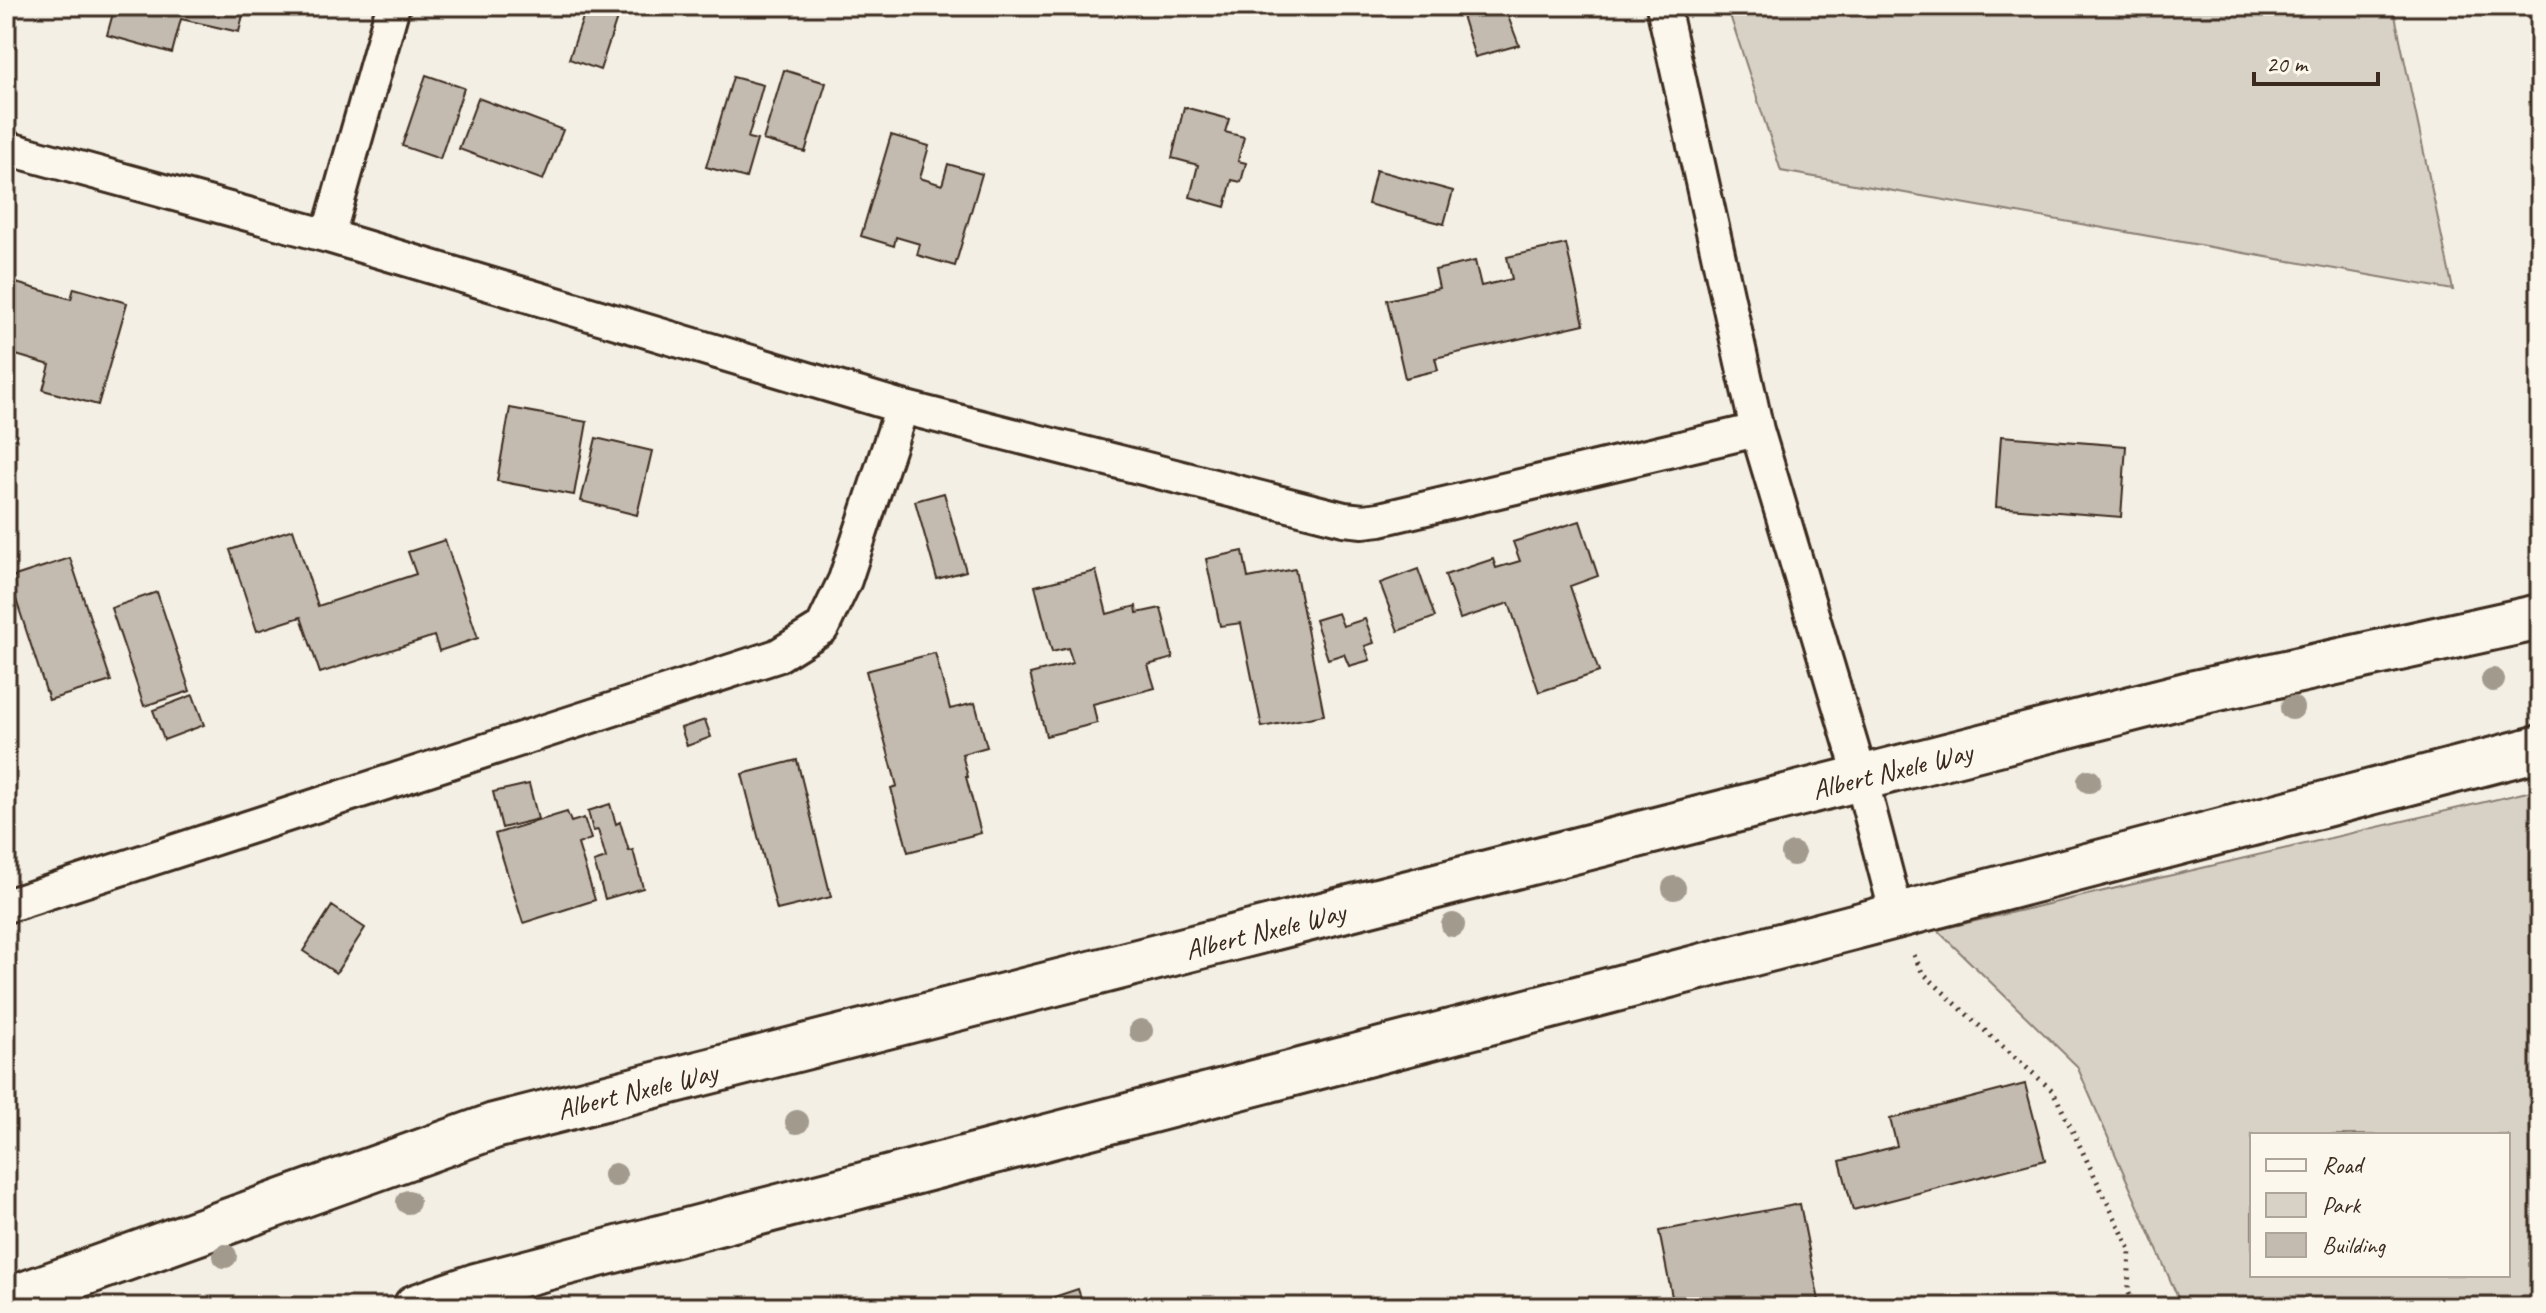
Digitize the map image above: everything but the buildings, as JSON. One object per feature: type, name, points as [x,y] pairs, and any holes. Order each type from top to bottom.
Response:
[{"type":"main road","name":"Albert Nxele Way","points":[[6,1301],[494,1126],[2186,695],[2540,617]]},
{"type":"main road","points":[[416,1307],[476,1286],[2540,748]]},
{"type":"street","points":[[328,236],[393,6]]},
{"type":"street","points":[[1663,6],[1757,430],[1861,778],[1897,915]]},
{"type":"street","points":[[6,148],[328,236],[902,407],[1344,519],[1380,519],[1757,430]]},
{"type":"street","points":[[6,906],[777,656],[822,628],[845,580],[902,407]]},
{"type":"path","points":[[1897,915],[1922,972],[2053,1091],[2130,1249],[2128,1291],[2134,1307]]},
{"type":"green space","points":[[1727,6],[2393,6],[2453,290],[1781,171]]},
{"type":"green space","points":[[2540,789],[2540,1307],[2182,1307],[2077,1066],[1937,930]]}]
